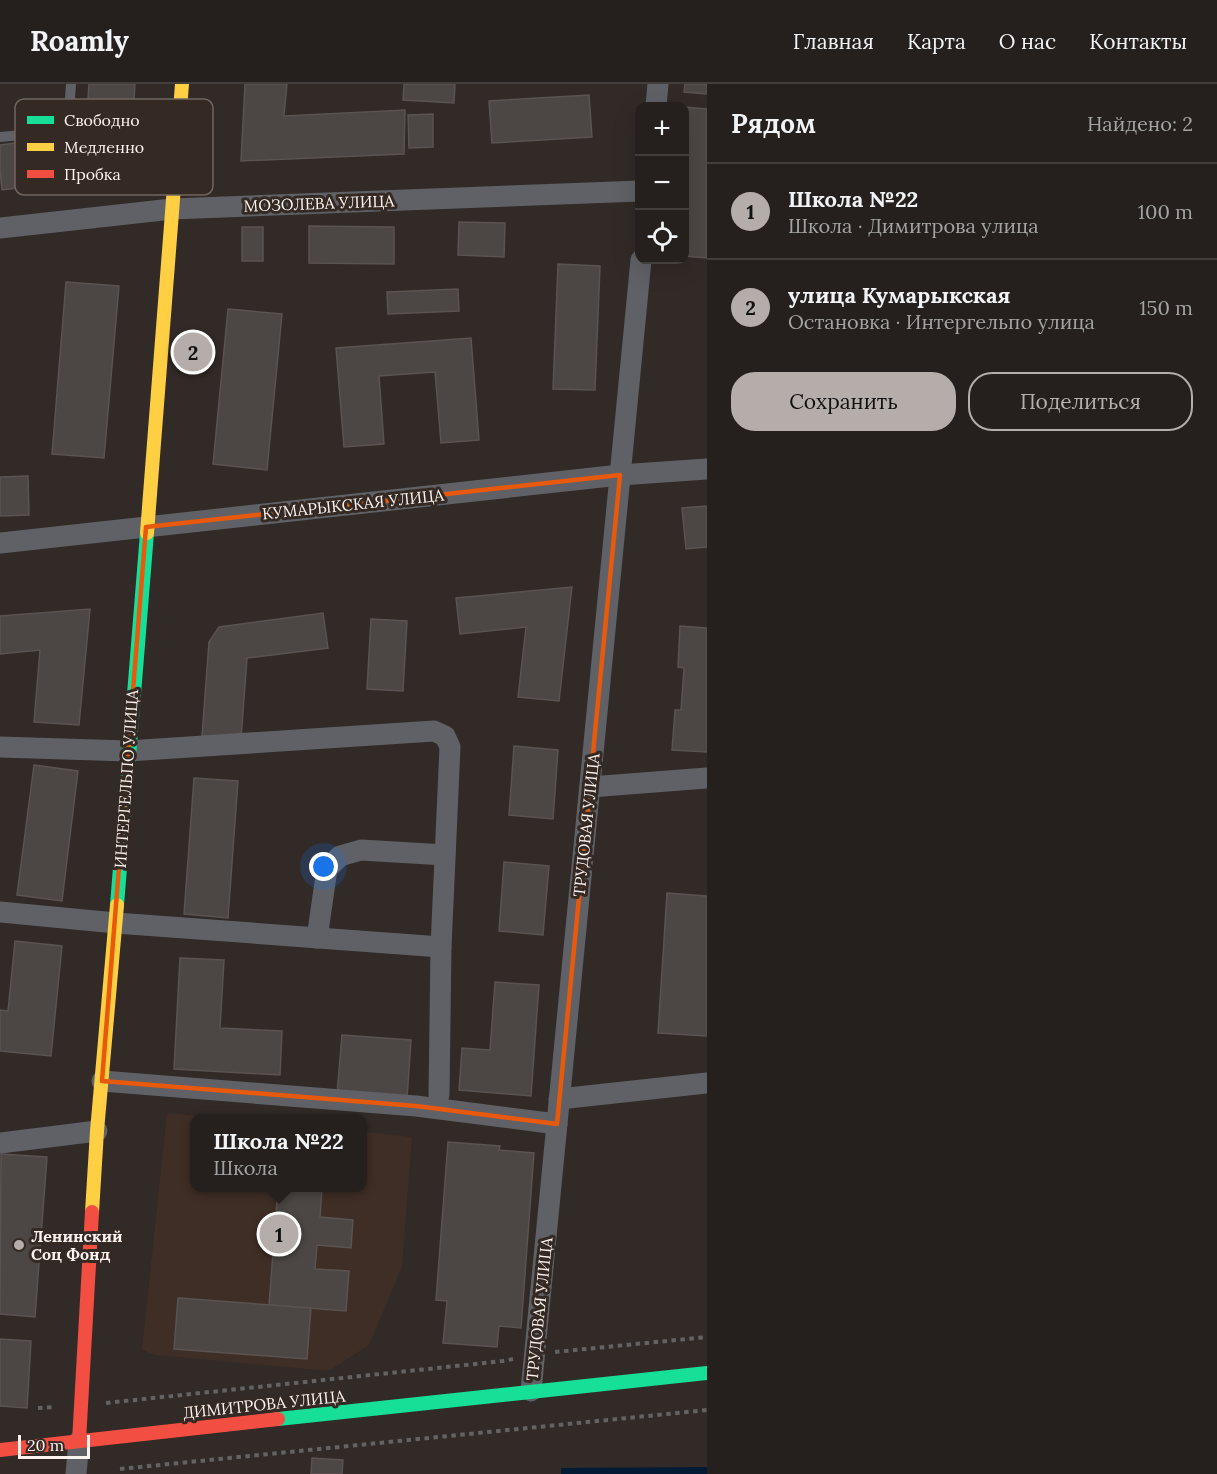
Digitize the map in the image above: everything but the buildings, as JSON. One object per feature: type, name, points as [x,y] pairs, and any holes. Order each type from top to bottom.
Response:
[{"type":"main road","name":"ИНТЕРГЕЛЬПО УЛИЦА","points":[[181,99],[182,84]]},
{"type":"main road","name":"ИНТЕРГЕЛЬПО УЛИЦА","points":[[79,1441],[98,1131],[173,195]]},
{"type":"main road","name":"ДИМИТРОВА УЛИЦА","points":[[0,1450],[707,1373]]},
{"type":"street","points":[[656,102],[658,84]]},
{"type":"street","name":"МОЗОЛЕВА УЛИЦА","points":[[0,228],[172,209],[635,191]]},
{"type":"street","name":"ТРУДОВАЯ УЛИЦА","points":[[531,1391],[641,264]]},
{"type":"street","name":"КУМАРЫКСКАЯ УЛИЦА","points":[[0,543],[620,475],[707,470]]},
{"type":"street","points":[[0,747],[128,751],[434,731],[445,736],[450,747],[441,947],[439,1095]]},
{"type":"street","points":[[590,788],[707,778]]},
{"type":"street","points":[[317,938],[327,868],[340,856],[361,850],[445,855]]},
{"type":"street","points":[[0,912],[441,947]]},
{"type":"street","points":[[102,1081],[416,1106],[557,1124]]},
{"type":"street","points":[[559,1099],[707,1083]]},
{"type":"street","points":[[0,1143],[98,1131]]},
{"type":"street","name":"ИНТЕРГЕЛЬПО УЛИЦА","points":[[76,1474],[79,1441]]},
{"type":"lane","points":[[70,99],[71,84]]},
{"type":"lane","points":[[0,137],[15,136]]},
{"type":"path","points":[[38,1408],[503,1361],[534,1354],[707,1337]]},
{"type":"path","points":[[120,1469],[707,1410]]},
{"type":"highlighted area","points":[[620,475],[557,1124],[416,1106],[102,1081],[146,527]]},
{"type":"shaded area","points":[[167,1113],[190,1115],[190,1192],[367,1192],[367,1132],[412,1137],[402,1267],[369,1345],[329,1371],[156,1355],[142,1350]]},
{"type":"water","points":[[707,1467],[707,1474],[561,1474],[561,1468]]},
{"type":"traffic: fast","points":[[117,905],[147,533]]},
{"type":"traffic: fast","points":[[278,1419],[707,1373]]},
{"type":"traffic: slow","points":[[181,99],[182,84]]},
{"type":"traffic: slow","points":[[147,533],[173,195]]},
{"type":"traffic: slow","points":[[92,1212],[117,905]]},
{"type":"traffic: jam","points":[[79,1441],[92,1212]]},
{"type":"traffic: jam","points":[[0,1450],[278,1419]]},
{"type":"place","name":"улица Кумарыкская","points":[[193,352]]},
{"type":"place","name":"Школа №22","points":[[279,1234]]},
{"type":"place","name":"Ленинский Соц Фонд","points":[[19,1245]]}]
